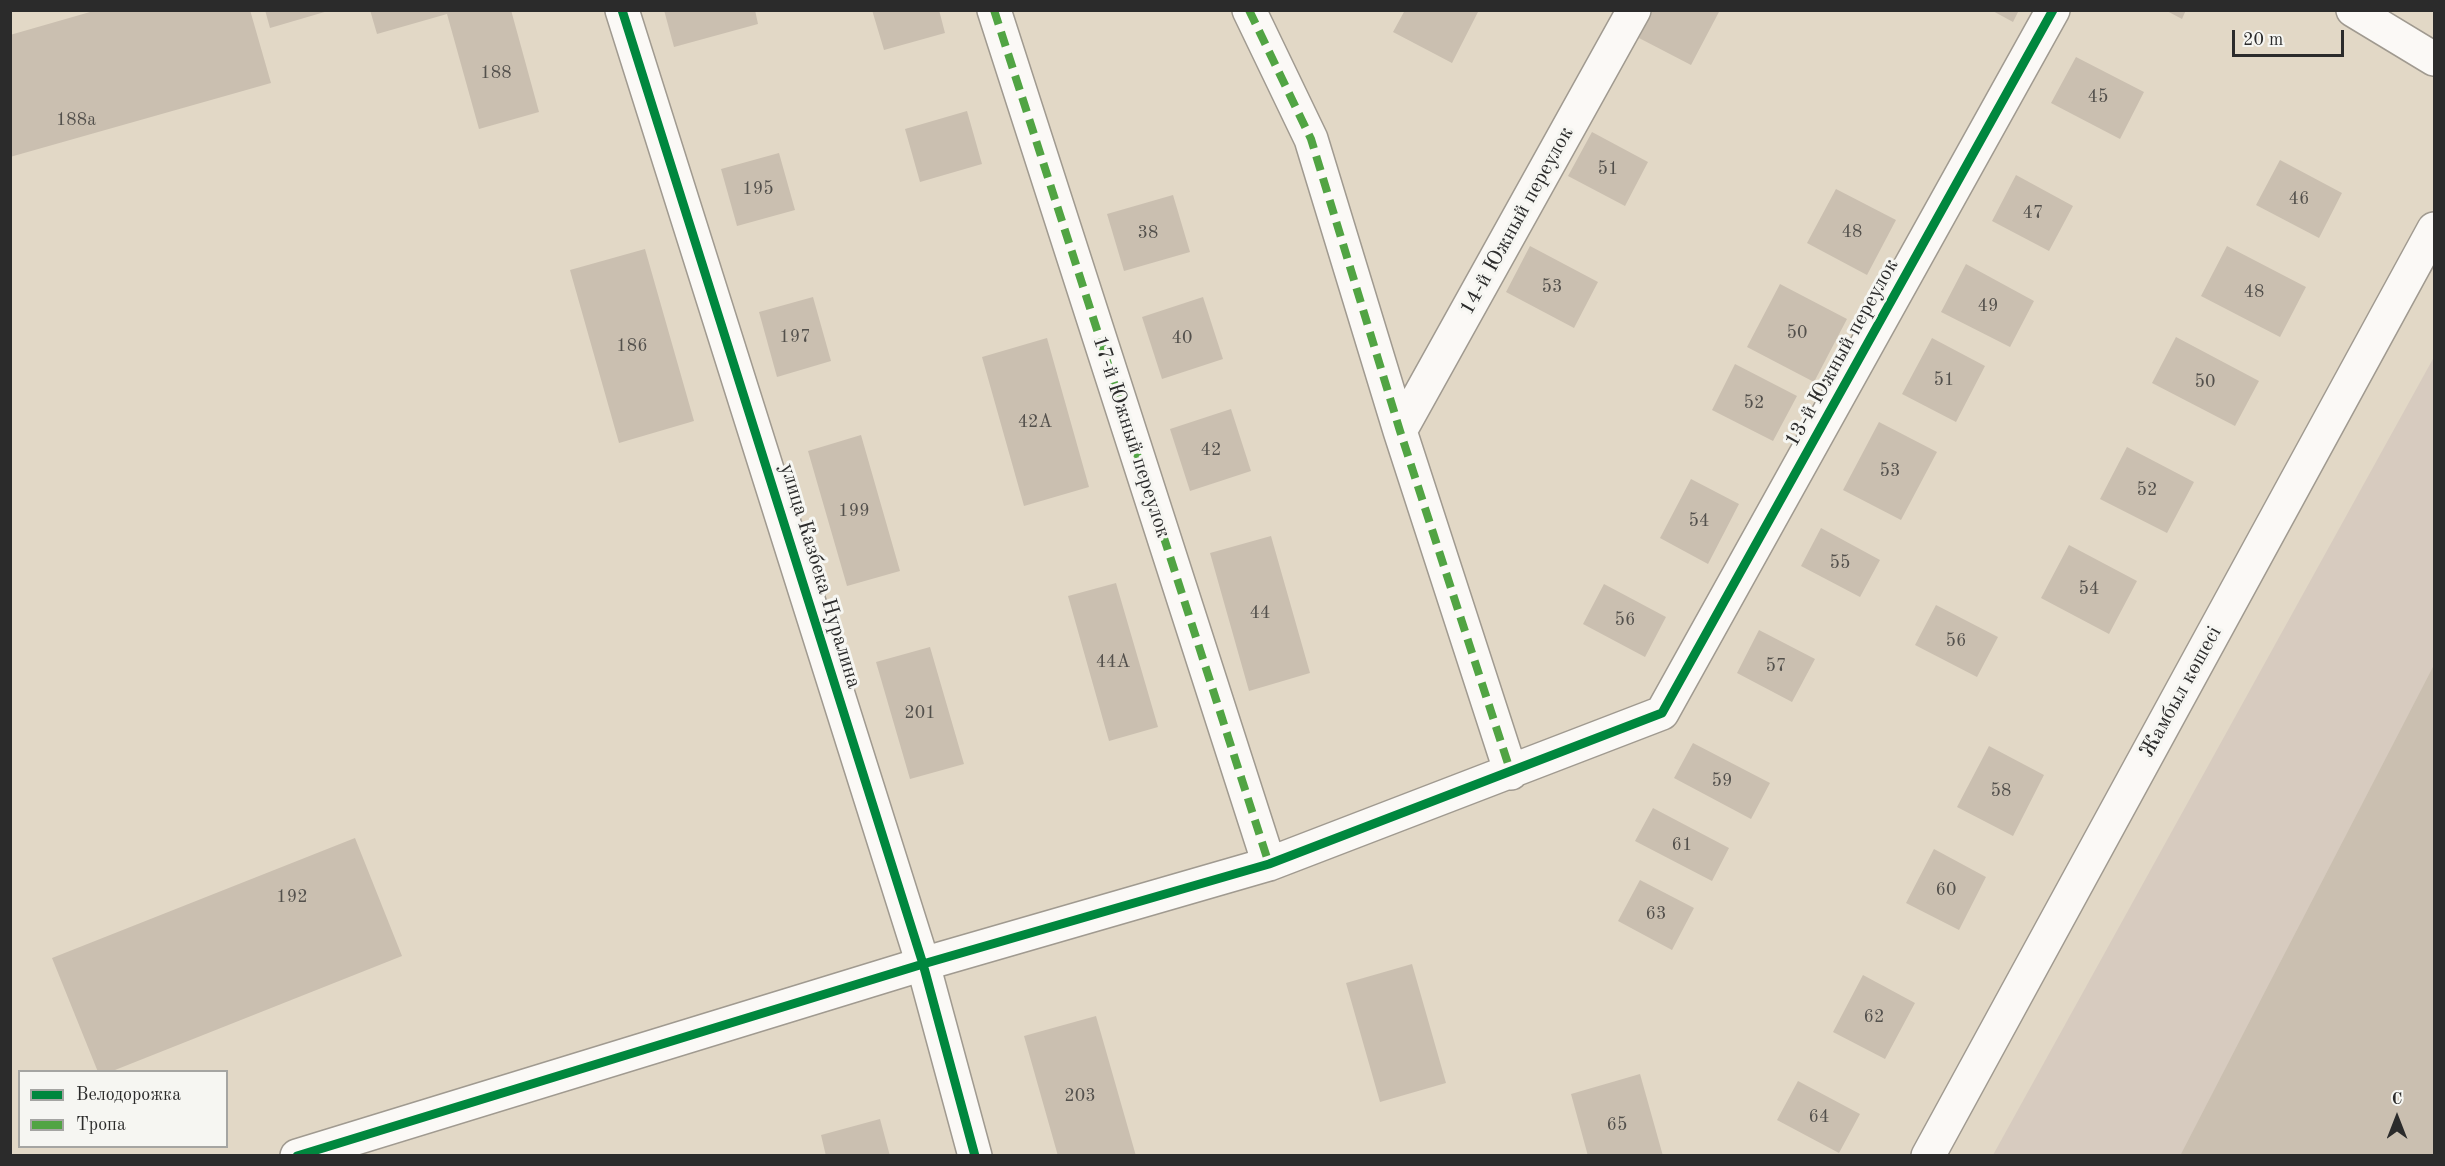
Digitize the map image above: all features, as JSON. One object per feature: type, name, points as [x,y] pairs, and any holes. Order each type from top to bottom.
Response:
[{"type":"street","name":"улица Казбека Нуралина","points":[[622,10],[923,964],[975,1155]]},
{"type":"street","name":"17-й Южный переулок","points":[[994,10],[1269,864]]},
{"type":"street","points":[[297,1155],[923,964],[1269,864],[1512,773],[1400,431],[1311,139],[1249,10]]},
{"type":"street","name":"14-й Южный переулок","points":[[1400,431],[1634,10]]},
{"type":"street","name":"13-й Южный переулок","points":[[1512,773],[1662,713],[2053,10]]},
{"type":"street","points":[[2353,10],[2434,59]]},
{"type":"street","name":"Жамбыл көшесі","points":[[1928,1155],[2434,230]]},
{"type":"shaded area","points":[[2434,357],[2434,1155],[1993,1155]]},
{"type":"building","points":[[97,10],[250,10],[271,83],[10,157],[10,35]]},
{"type":"building","points":[[265,10],[328,10],[328,11],[270,28]]},
{"type":"building","points":[[370,10],[511,10],[539,112],[479,129],[447,14],[377,34]]},
{"type":"building","points":[[664,10],[755,10],[758,24],[674,47]]},
{"type":"building","points":[[872,10],[939,10],[945,33],[884,50]]},
{"type":"building","points":[[1405,10],[1479,10],[1452,63],[1393,32]]},
{"type":"building","points":[[1653,10],[1720,10],[1691,65],[1639,38]]},
{"type":"building","points":[[1991,10],[2019,10],[2013,22]]},
{"type":"building","points":[[2165,10],[2186,10],[2182,19]]},
{"type":"building","points":[[2076,57],[2144,92],[2120,139],[2051,103]]},
{"type":"building","points":[[967,111],[982,164],[920,182],[905,129]]},
{"type":"building","points":[[1592,132],[1648,162],[1625,206],[1568,176]]},
{"type":"building","points":[[779,153],[795,210],[737,226],[721,169]]},
{"type":"building","points":[[2280,160],[2342,193],[2319,238],[2256,205]]},
{"type":"building","points":[[2016,175],[2073,206],[2049,251],[1992,221]]},
{"type":"building","points":[[1836,189],[1896,220],[1867,275],[1807,243]]},
{"type":"building","points":[[1173,195],[1190,252],[1124,271],[1107,214]]},
{"type":"building","points":[[1530,246],[1598,282],[1574,328],[1506,292]]},
{"type":"building","points":[[2227,246],[2306,287],[2280,337],[2201,296]]},
{"type":"building","points":[[645,249],[694,421],[619,443],[570,270]]},
{"type":"building","points":[[1966,264],[2034,301],[2010,347],[1941,312]]},
{"type":"building","points":[[1780,284],[1847,319],[1814,382],[1747,347]]},
{"type":"building","points":[[813,297],[831,361],[777,377],[759,312]]},
{"type":"building","points":[[1203,297],[1223,359],[1162,379],[1142,317]]},
{"type":"building","points":[[2176,337],[2259,381],[2235,426],[2152,383]]},
{"type":"building","points":[[1047,338],[1089,487],[1024,506],[982,357]]},
{"type":"building","points":[[1932,338],[1985,366],[1956,422],[1902,394]]},
{"type":"building","points":[[1735,364],[1797,396],[1773,441],[1712,410]]},
{"type":"building","points":[[1231,409],[1251,471],[1190,491],[1170,429]]},
{"type":"building","points":[[1879,422],[1937,452],[1901,520],[1843,490]]},
{"type":"building","points":[[861,435],[900,571],[847,586],[808,451]]},
{"type":"building","points":[[2127,447],[2194,482],[2167,533],[2100,499]]},
{"type":"building","points":[[1691,479],[1739,504],[1708,564],[1660,538]]},
{"type":"building","points":[[1821,528],[1880,560],[1860,597],[1801,566]]},
{"type":"building","points":[[1271,536],[1310,673],[1249,691],[1210,553]]},
{"type":"building","points":[[2069,545],[2137,581],[2109,634],[2041,598]]},
{"type":"building","points":[[1116,583],[1158,727],[1109,741],[1068,596]]},
{"type":"building","points":[[1604,584],[1666,617],[1645,657],[1583,624]]},
{"type":"building","points":[[1936,605],[1998,637],[1977,677],[1915,645]]},
{"type":"building","points":[[1759,630],[1815,659],[1792,702],[1737,673]]},
{"type":"building","points":[[930,647],[964,764],[910,779],[876,662]]},
{"type":"building","points":[[2434,665],[2434,1156],[2180,1156]]},
{"type":"building","points":[[1693,743],[1770,783],[1751,819],[1674,778]]},
{"type":"building","points":[[1989,746],[2044,775],[2013,836],[1957,807]]},
{"type":"building","points":[[1653,808],[1729,848],[1712,881],[1635,841]]},
{"type":"building","points":[[355,838],[402,956],[115,1070],[97,1070],[52,958]]},
{"type":"building","points":[[1934,849],[1986,877],[1959,930],[1906,903]]},
{"type":"building","points":[[1640,880],[1694,908],[1672,950],[1618,921]]},
{"type":"building","points":[[1412,964],[1446,1083],[1380,1102],[1346,983]]},
{"type":"building","points":[[1863,975],[1915,1003],[1885,1059],[1833,1032]]},
{"type":"building","points":[[1096,1016],[1136,1156],[1058,1156],[1024,1036]]},
{"type":"building","points":[[1640,1074],[1663,1156],[1588,1156],[1571,1094]]},
{"type":"building","points":[[1798,1081],[1860,1114],[1839,1153],[1777,1120]]},
{"type":"building","points":[[880,1119],[890,1156],[826,1156],[821,1135]]},
{"type":"marked path","points":[[994,10],[1269,864]]},
{"type":"marked path","points":[[1249,10],[1311,139],[1400,431],[1511,773]]},
{"type":"cycle path","points":[[622,10],[923,964],[975,1156]]},
{"type":"cycle path","points":[[297,1156],[923,964],[1269,864],[1662,713],[2053,10]]}]
